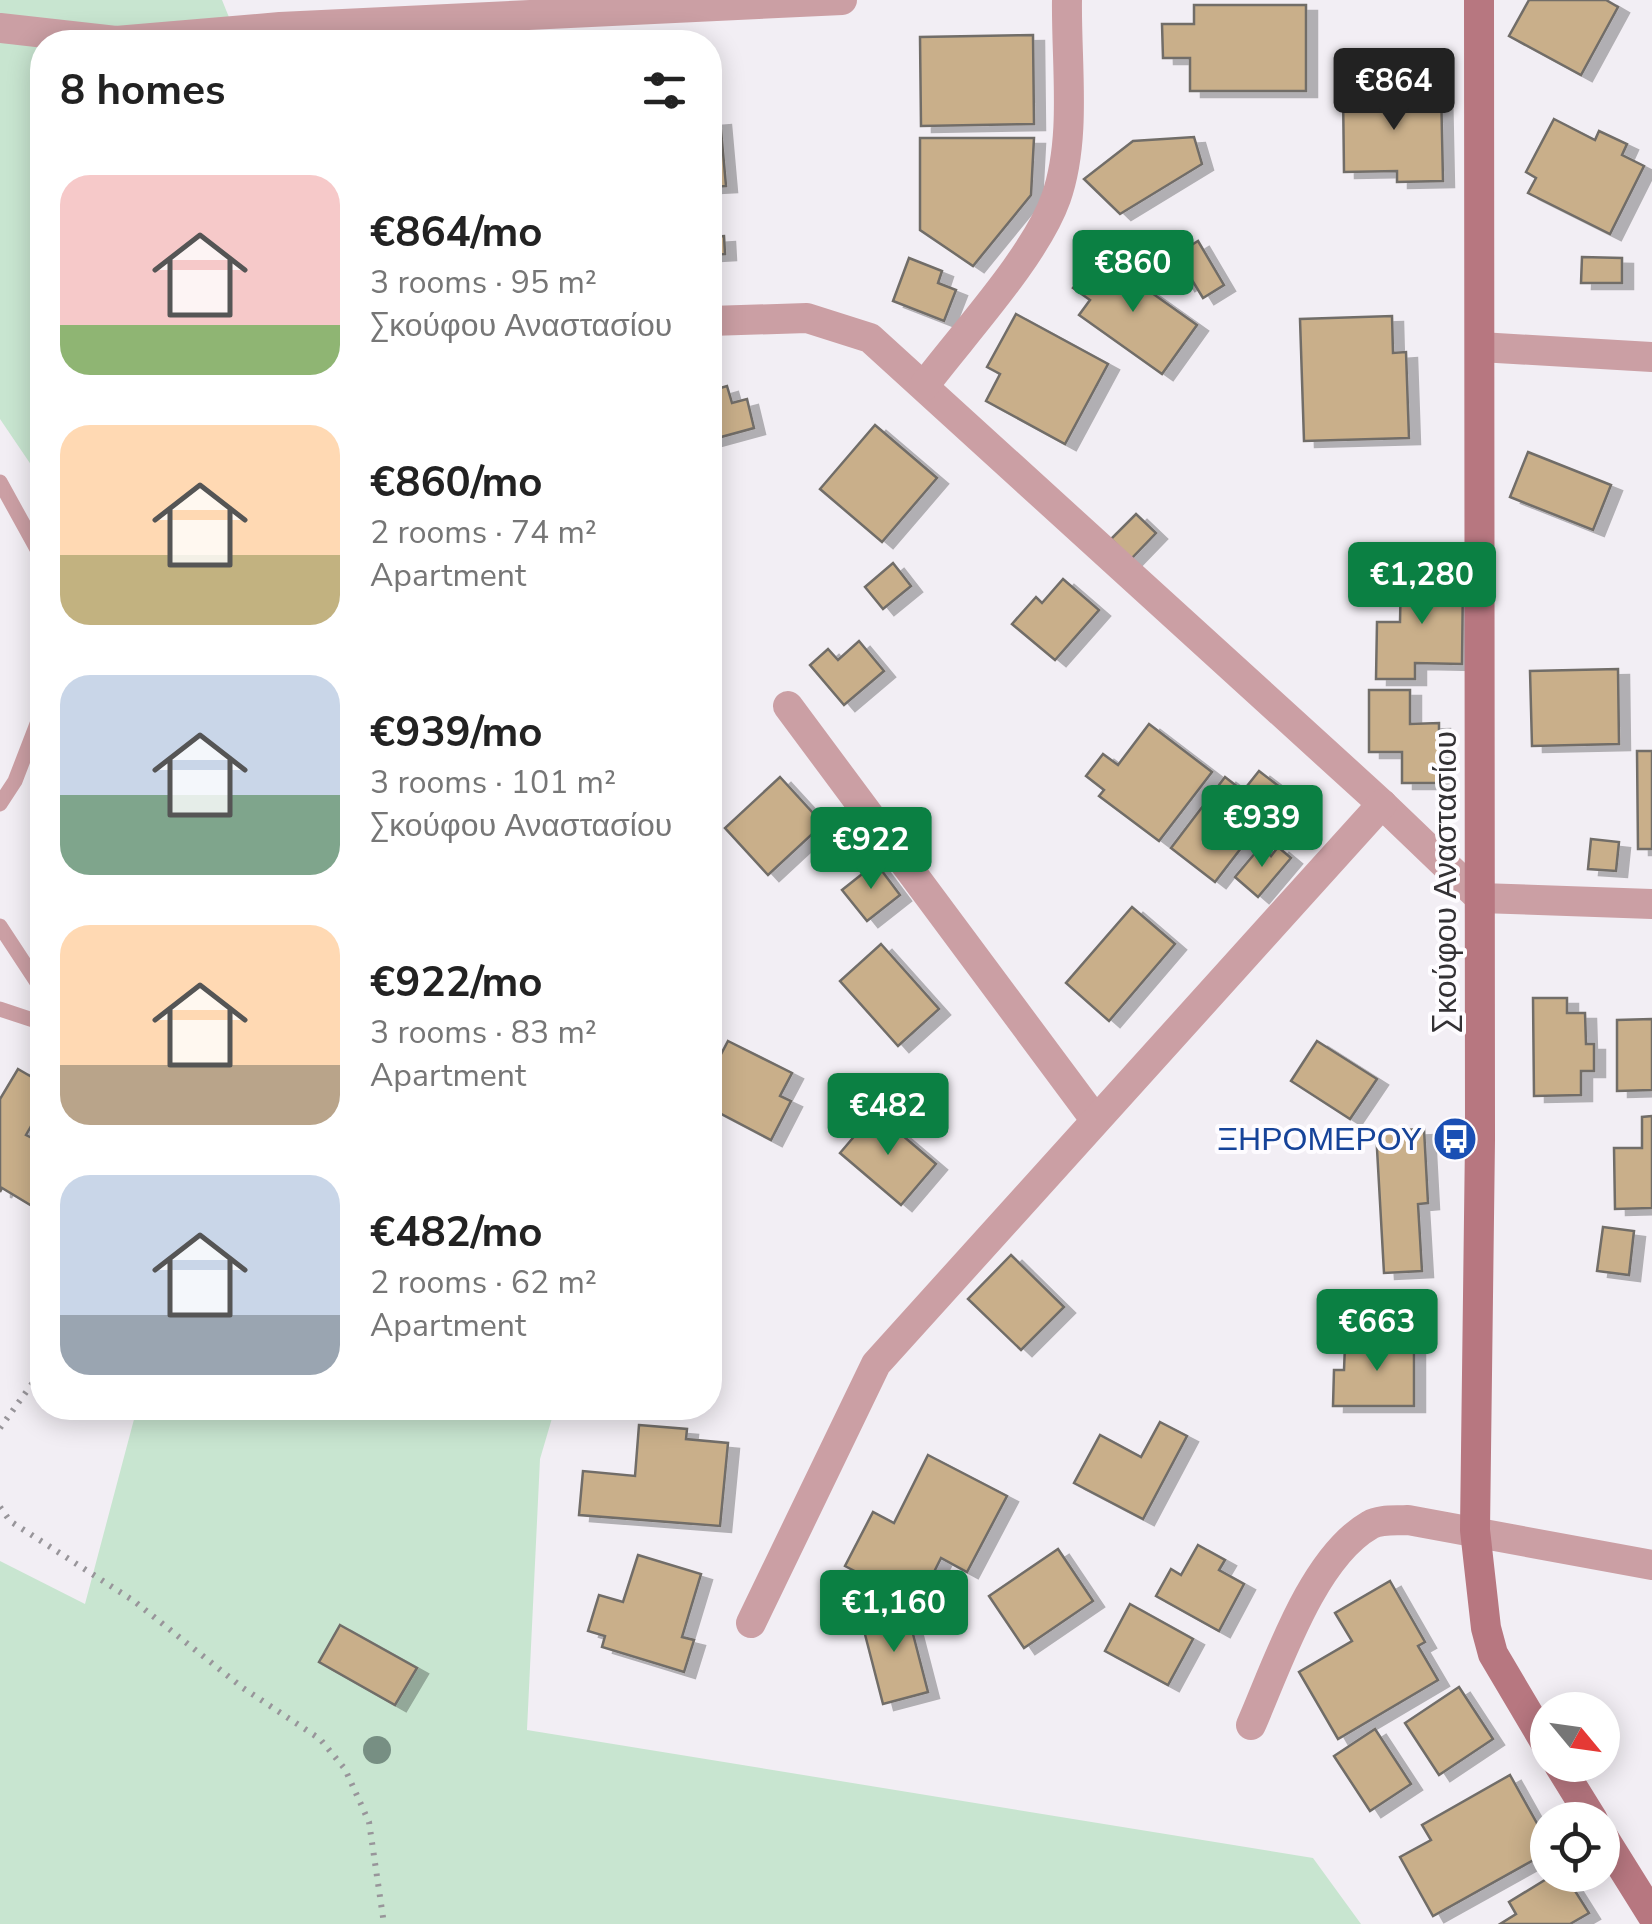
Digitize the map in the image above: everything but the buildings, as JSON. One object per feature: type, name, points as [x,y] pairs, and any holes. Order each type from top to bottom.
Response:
[{"type":"main road","name":"Σκούφου Αναστασίου","points":[[1479,0],[1480,898],[1475,1530],[1486,1628],[1494,1654],[1530,1716]]},
{"type":"main road","points":[[1620,1864],[1652,1915]]},
{"type":"street","points":[[245,30],[842,0]]},
{"type":"street","points":[[924,386],[1037,236],[1056,198],[1065,156],[1067,0]]},
{"type":"street","points":[[0,28],[30,31]]},
{"type":"street","points":[[722,321],[807,318],[870,338],[1480,898],[1652,904]]},
{"type":"street","points":[[1480,347],[1652,357]]},
{"type":"street","points":[[788,706],[1094,1118]]},
{"type":"street","points":[[750,1623],[876,1364],[1094,1118],[1382,804]]},
{"type":"street","points":[[1251,1725],[1302,1610],[1346,1541],[1374,1522],[1475,1530],[1652,1565]]},
{"type":"lane","points":[[0,482],[30,536]]},
{"type":"lane","points":[[0,804],[15,781],[30,743]]},
{"type":"lane","points":[[0,926],[30,972]]},
{"type":"lane","points":[[0,1009],[30,1019]]},
{"type":"path","points":[[0,1428],[30,1387]]},
{"type":"path","points":[[0,1507],[25,1532],[134,1601],[244,1688],[320,1739],[345,1770],[369,1822],[384,1924]]},
{"type":"green space","points":[[0,0],[222,0],[234,30],[30,30],[30,463],[0,419]]},
{"type":"green space","points":[[134,1420],[551,1420],[540,1459],[527,1730],[1313,1858],[1361,1924],[0,1924],[0,1561],[85,1604]]},
{"type":"place","name":"ΞΗΡΟΜΕΡΟΥ","points":[[1455,1139]]}]
